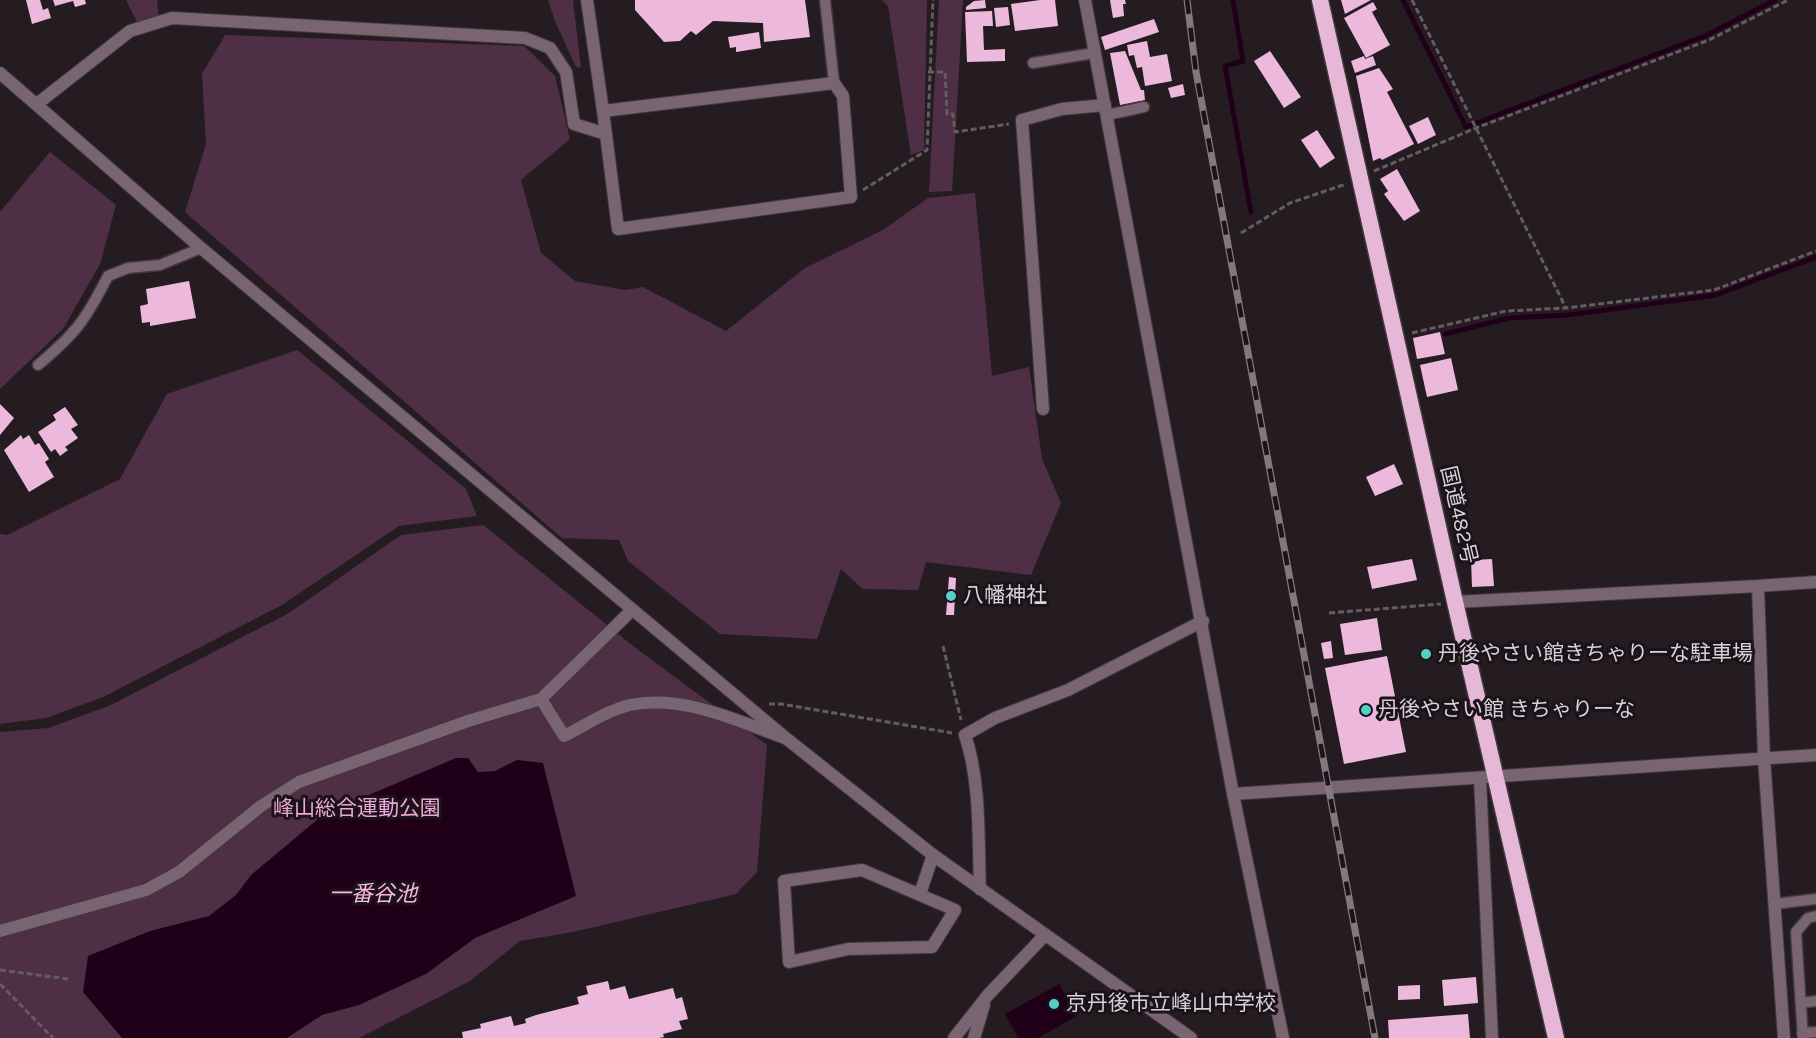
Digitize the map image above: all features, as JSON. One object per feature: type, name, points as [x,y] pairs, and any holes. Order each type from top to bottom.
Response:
[{"type":"highway","name":"国道482号","points":[[1320,0],[1455,602],[1489,778],[1556,1038]]},
{"type":"street","points":[[587,0],[618,230],[851,197],[843,96],[834,83],[603,111]]},
{"type":"street","points":[[1085,0],[1203,621],[1233,794],[1283,1038]]},
{"type":"street","points":[[37,104],[130,31],[172,18],[525,38],[550,48],[566,72],[574,124],[606,134]]},
{"type":"street","points":[[0,73],[201,248],[746,706],[933,855],[1191,1038]]},
{"type":"street","points":[[1043,409],[1022,120],[1062,109],[1106,110]]},
{"type":"street","points":[[1455,602],[1816,582]]},
{"type":"street","points":[[1758,586],[1764,758],[1784,1038]]},
{"type":"street","points":[[0,931],[146,890],[179,872],[261,806],[299,782],[468,721],[541,699],[632,610]]},
{"type":"street","points":[[980,889],[978,817],[970,752],[965,735],[995,718],[1068,690],[1203,621]]},
{"type":"street","points":[[541,699],[564,736],[628,705],[656,702],[710,712],[787,739]]},
{"type":"street","points":[[1233,794],[1816,755]]},
{"type":"street","points":[[1489,778],[1492,1038]]},
{"type":"street","points":[[920,894],[933,855]]},
{"type":"street","points":[[862,870],[920,894],[955,910],[932,947],[848,949],[789,962],[784,881],[862,870]]},
{"type":"street","points":[[954,1038],[988,995],[1045,935]]},
{"type":"street","points":[[974,1038],[988,995]]},
{"type":"lane","points":[[825,0],[834,83]]},
{"type":"lane","points":[[1033,63],[1094,53]]},
{"type":"lane","points":[[1106,110],[1144,107]]},
{"type":"lane","points":[[38,364],[70,338],[87,318],[108,276],[128,268],[160,265],[201,248]]},
{"type":"lane","points":[[1775,904],[1816,899]]},
{"type":"lane","points":[[1816,916],[1808,918],[1796,932],[1803,1035],[1816,1032]]},
{"type":"lane","points":[[1801,1002],[1816,1000]]},
{"type":"path","points":[[851,197],[927,150],[928,72],[933,0]]},
{"type":"path","points":[[1412,0],[1566,308]]},
{"type":"path","points":[[1241,233],[1290,203],[1337,188],[1476,128],[1709,40],[1757,13],[1788,0]]},
{"type":"path","points":[[928,72],[945,72],[947,114],[953,114],[955,132],[1022,120]]},
{"type":"path","points":[[1395,337],[1506,311],[1566,308],[1714,290],[1816,251]]},
{"type":"path","points":[[1329,613],[1455,602]]},
{"type":"path","points":[[746,706],[781,704],[965,735],[942,646]]},
{"type":"path","points":[[0,970],[68,979]]},
{"type":"path","points":[[0,984],[53,1038]]},
{"type":"green space","points":[[126,0],[157,0],[159,17],[137,22]]},
{"type":"green space","points":[[548,0],[573,0],[581,68],[576,67]]},
{"type":"green space","points":[[882,0],[927,0],[924,150],[911,155],[888,6]]},
{"type":"green space","points":[[939,0],[963,0],[952,191],[929,192]]},
{"type":"green space","points":[[225,35],[524,46],[555,76],[570,139],[521,180],[541,253],[575,281],[625,290],[643,287],[726,331],[805,268],[883,230],[928,198],[975,193],[992,376],[1029,367],[1042,459],[1061,503],[1031,575],[926,562],[918,590],[863,589],[841,569],[817,639],[720,634],[628,561],[619,540],[562,538],[185,212],[206,144],[202,74]]},
{"type":"green space","points":[[50,152],[116,205],[100,264],[63,329],[0,389],[0,212]]},
{"type":"green space","points":[[297,350],[466,489],[477,516],[399,526],[282,605],[103,697],[46,718],[0,724],[0,534],[7,535],[120,479],[167,394]]},
{"type":"green space","name":"峰山総合運動公園","points":[[483,525],[633,646],[767,745],[757,872],[736,894],[573,932],[520,941],[470,981],[359,1038],[0,1038],[0,732],[48,728],[109,706],[289,613],[401,535]]},
{"type":"water","name":"一番谷池","points":[[456,758],[468,758],[478,772],[495,771],[517,760],[543,763],[576,896],[475,938],[426,974],[359,1005],[322,1015],[287,1038],[122,1038],[83,992],[88,956],[150,931],[209,916],[236,895],[251,875],[324,814]]},
{"type":"water","points":[[1059,984],[1077,1016],[1038,1038],[1018,1038],[1005,1014]]},
{"type":"building","points":[[26,0],[40,0],[43,10],[48,8],[51,18],[32,24]]},
{"type":"building","points":[[53,0],[85,0],[86,4],[75,7],[73,1],[55,6]]},
{"type":"building","points":[[635,0],[805,0],[810,37],[764,42],[763,23],[713,21],[696,35],[691,31],[680,41],[664,42],[635,10]]},
{"type":"building","points":[[985,0],[986,8],[966,10],[966,7],[974,1]]},
{"type":"building","points":[[1055,0],[1058,26],[1015,31],[1011,4]]},
{"type":"building","points":[[1110,0],[1125,0],[1124,16],[1113,18]]},
{"type":"building","points":[[1341,0],[1371,0],[1345,14]]},
{"type":"building","points":[[1373,2],[1377,9],[1372,12],[1390,45],[1366,58],[1344,18]]},
{"type":"building","points":[[1008,7],[1010,25],[996,27],[994,8]]},
{"type":"building","points":[[992,11],[993,26],[983,26],[984,50],[1005,49],[1005,61],[967,62],[965,12]]},
{"type":"building","points":[[1154,19],[1159,32],[1105,50],[1101,37]]},
{"type":"building","points":[[759,32],[761,48],[736,52],[736,47],[730,48],[728,37]]},
{"type":"building","points":[[1147,41],[1150,57],[1167,54],[1172,81],[1145,86],[1142,67],[1137,68],[1134,55],[1129,56],[1127,45]]},
{"type":"building","points":[[1125,51],[1141,90],[1144,90],[1145,100],[1120,105],[1110,53]]},
{"type":"building","points":[[1270,51],[1301,97],[1284,108],[1254,61]]},
{"type":"building","points":[[1364,56],[1365,59],[1373,56],[1376,65],[1355,73],[1351,61]]},
{"type":"building","points":[[1379,68],[1393,89],[1387,92],[1414,144],[1382,160],[1380,158],[1373,161],[1356,76]]},
{"type":"building","points":[[1183,84],[1185,95],[1171,98],[1168,88]]},
{"type":"building","points":[[1428,117],[1436,135],[1418,144],[1409,126]]},
{"type":"building","points":[[1317,130],[1335,158],[1320,168],[1301,140]]},
{"type":"building","points":[[1397,169],[1420,211],[1404,221],[1384,194],[1388,191],[1380,179]]},
{"type":"building","points":[[189,281],[196,318],[150,326],[150,322],[142,323],[140,306],[148,304],[146,289]]},
{"type":"building","points":[[1440,332],[1445,354],[1417,359],[1413,338]]},
{"type":"building","points":[[1451,358],[1458,390],[1427,397],[1420,365]]},
{"type":"building","points":[[0,404],[14,418],[0,435]]},
{"type":"building","points":[[65,407],[78,425],[71,429],[78,438],[65,447],[68,450],[60,456],[55,449],[51,452],[38,432],[56,420],[53,415]]},
{"type":"building","points":[[21,435],[23,439],[29,435],[35,445],[39,443],[49,459],[45,462],[54,477],[29,492],[4,450]]},
{"type":"building","points":[[1394,464],[1403,484],[1375,496],[1366,477]]},
{"type":"building","points":[[1412,559],[1417,580],[1372,589],[1367,567]]},
{"type":"building","points":[[1492,559],[1494,586],[1472,587],[1471,560]]},
{"type":"building","name":"八幡神社","points":[[949,577],[956,578],[954,615],[946,615]]},
{"type":"building","points":[[1377,618],[1382,650],[1345,655],[1340,624]]},
{"type":"building","points":[[1331,641],[1333,658],[1324,659],[1321,643]]},
{"type":"building","name":"丹後やさい館 きちゃりーな","points":[[1387,656],[1406,752],[1344,764],[1325,668]]},
{"type":"building","points":[[1476,977],[1478,1003],[1444,1006],[1442,980]]},
{"type":"building","points":[[608,981],[610,990],[625,986],[629,999],[673,988],[676,999],[682,997],[688,1019],[679,1021],[682,1029],[663,1034],[664,1037],[659,1038],[463,1038],[462,1032],[481,1028],[480,1024],[511,1016],[514,1026],[526,1023],[525,1019],[536,1015],[579,1004],[577,997],[588,994],[586,986]]},
{"type":"building","points":[[1420,985],[1420,999],[1398,1000],[1398,986]]},
{"type":"building","points":[[1468,1014],[1470,1038],[1389,1038],[1388,1020]]},
{"type":"waterway","points":[[1233,0],[1243,61],[1225,66],[1251,212]]},
{"type":"waterway","points":[[1403,0],[1466,127],[1707,35],[1775,0]]},
{"type":"waterway","points":[[1445,334],[1509,318],[1568,315],[1716,295],[1816,257]]},
{"type":"railway","points":[[1187,0],[1196,72],[1375,1038]]},
{"type":"place","name":"八幡神社","points":[[951,596]]},
{"type":"place","name":"丹後やさい館きちゃりーな駐車場","points":[[1426,654]]},
{"type":"place","name":"丹後やさい館 きちゃりーな","points":[[1366,710]]},
{"type":"place","name":"京丹後市立峰山中学校","points":[[1054,1004]]}]
